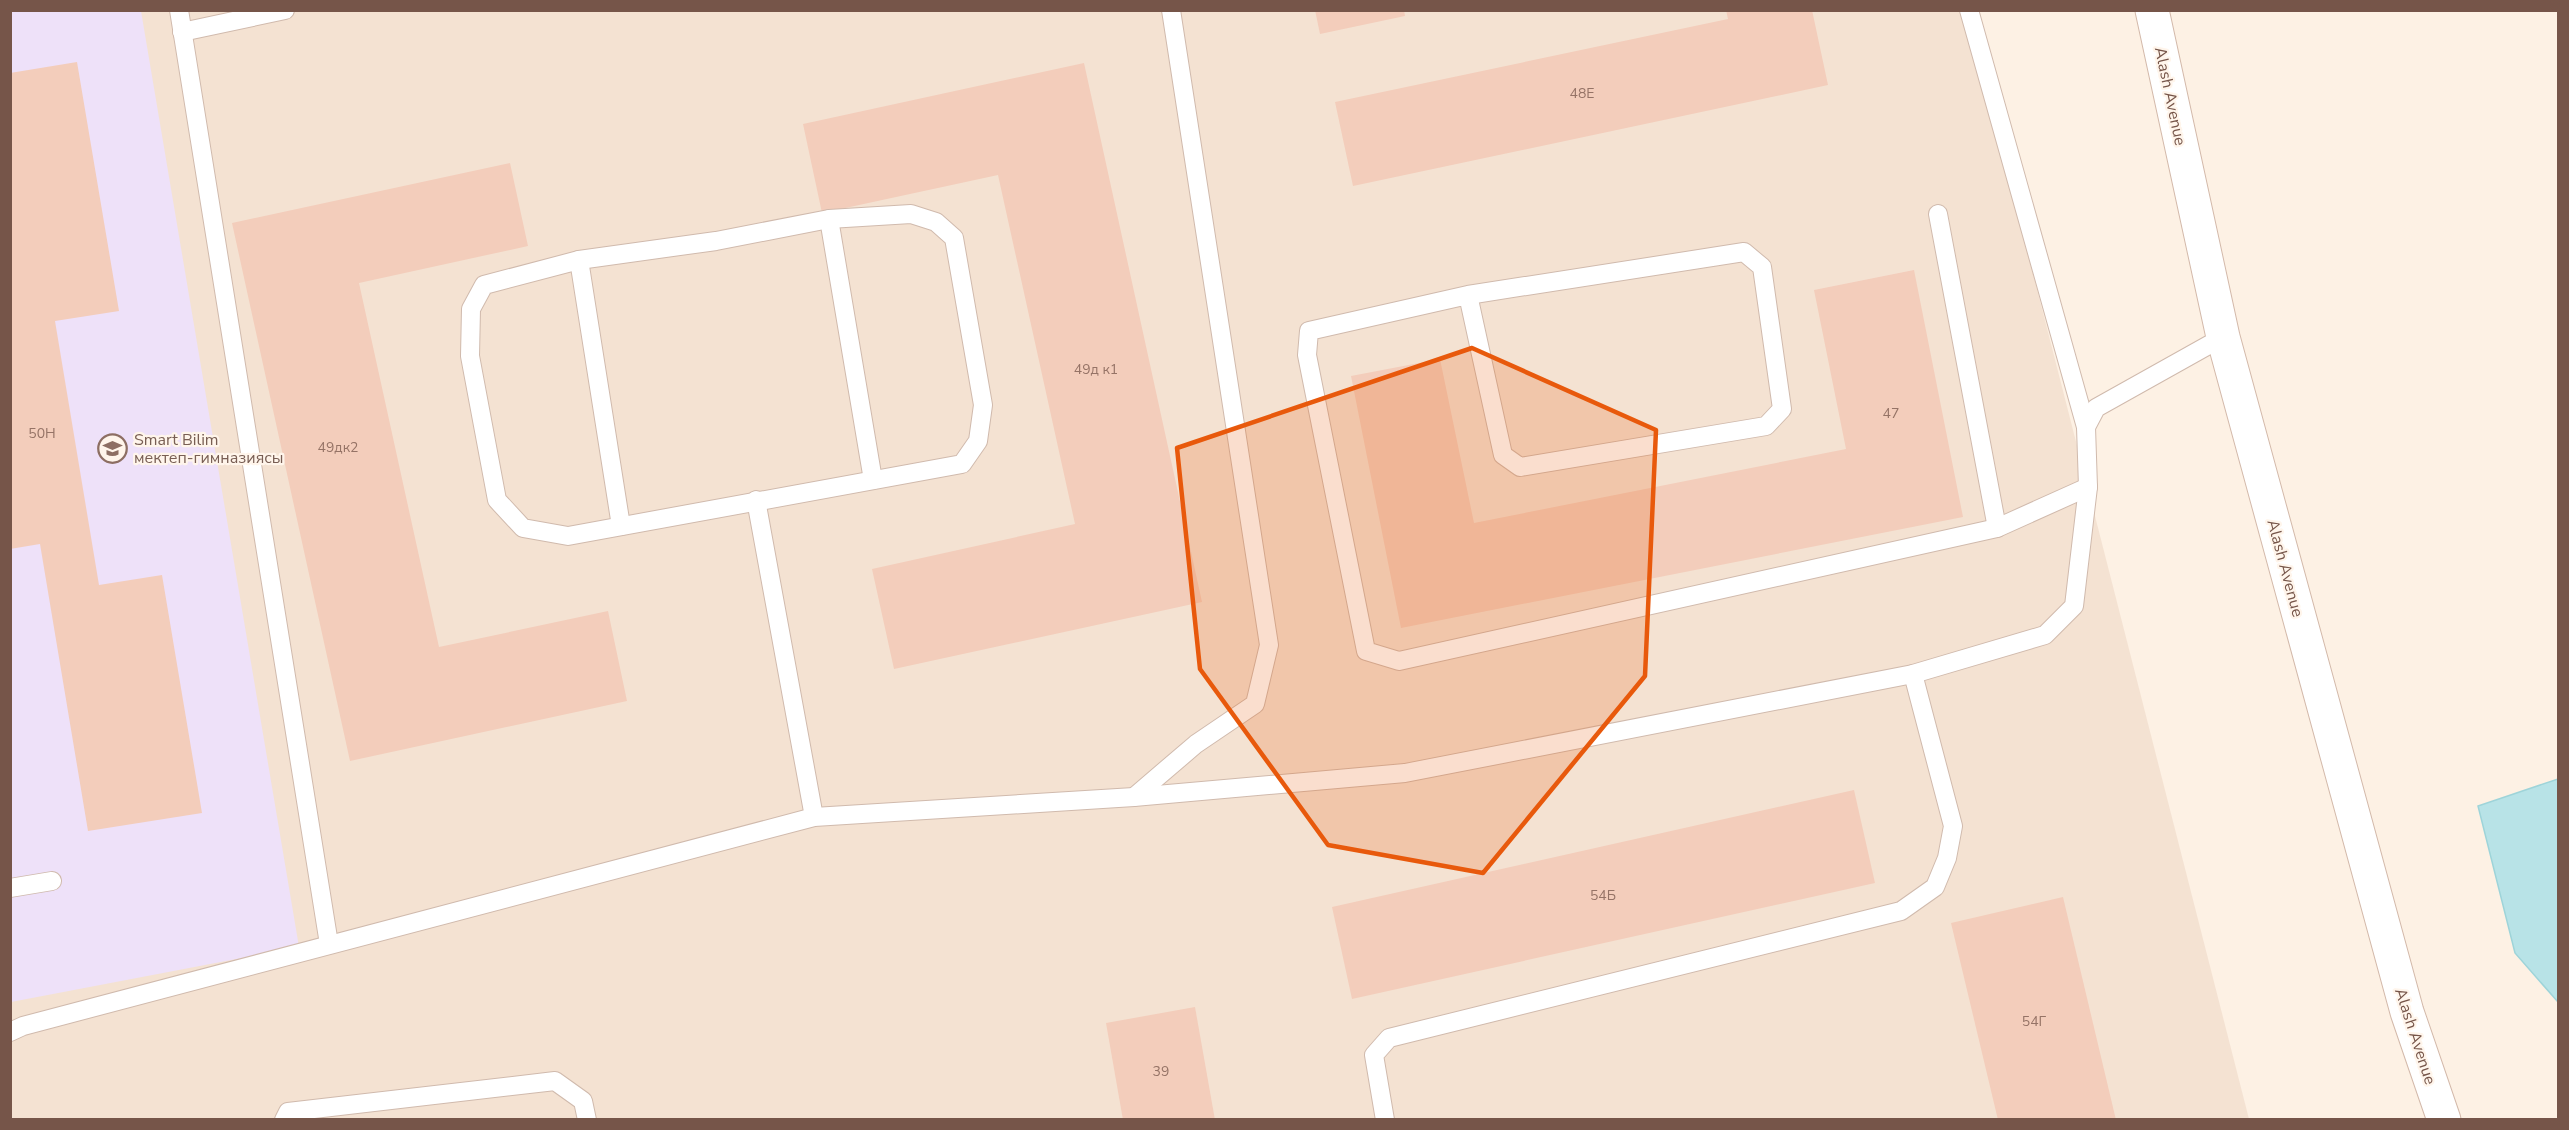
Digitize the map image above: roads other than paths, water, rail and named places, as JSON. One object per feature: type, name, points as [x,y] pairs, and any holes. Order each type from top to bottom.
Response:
[{"type":"main road","name":"Alash Avenue","points":[[2152,10],[2223,337],[2407,1012],[2444,1119]]},
{"type":"lane","points":[[179,10],[329,944]]},
{"type":"lane","points":[[182,32],[285,10]]},
{"type":"lane","points":[[1134,797],[1196,744],[1255,704],[1269,645],[1171,10]]},
{"type":"lane","points":[[10,1032],[22,1026],[814,817],[1134,797],[1405,773],[1913,674],[2044,634],[2074,606],[2088,487],[2086,428],[1969,10]]},
{"type":"lane","points":[[910,214],[936,222],[954,238],[983,405],[978,441],[962,464],[568,536],[523,528],[497,500],[470,356],[471,309],[484,285],[579,260],[716,241],[829,219],[910,214]]},
{"type":"lane","points":[[1938,214],[1997,528]]},
{"type":"lane","points":[[829,219],[873,480]]},
{"type":"lane","points":[[1468,295],[1503,455],[1520,467],[1766,426],[1782,409],[1762,267],[1744,252],[1468,295],[1309,331],[1307,355],[1366,651],[1399,661],[1997,528],[2088,487]]},
{"type":"lane","points":[[579,260],[621,526]]},
{"type":"lane","points":[[2086,428],[2096,408],[2223,337]]},
{"type":"lane","points":[[756,500],[814,817]]},
{"type":"lane","points":[[1385,1119],[1374,1055],[1389,1038],[1901,911],[1935,887],[1947,858],[1953,826],[1913,674]]},
{"type":"lane","points":[[10,888],[52,881]]},
{"type":"lane","points":[[284,1119],[288,1112],[555,1081],[583,1101],[587,1119]]},
{"type":"water","points":[[2558,779],[2558,1002],[2515,953],[2478,806]]},
{"type":"place","name":"Smart Bilim мектеп-гимназиясы","points":[[113,448]]}]
